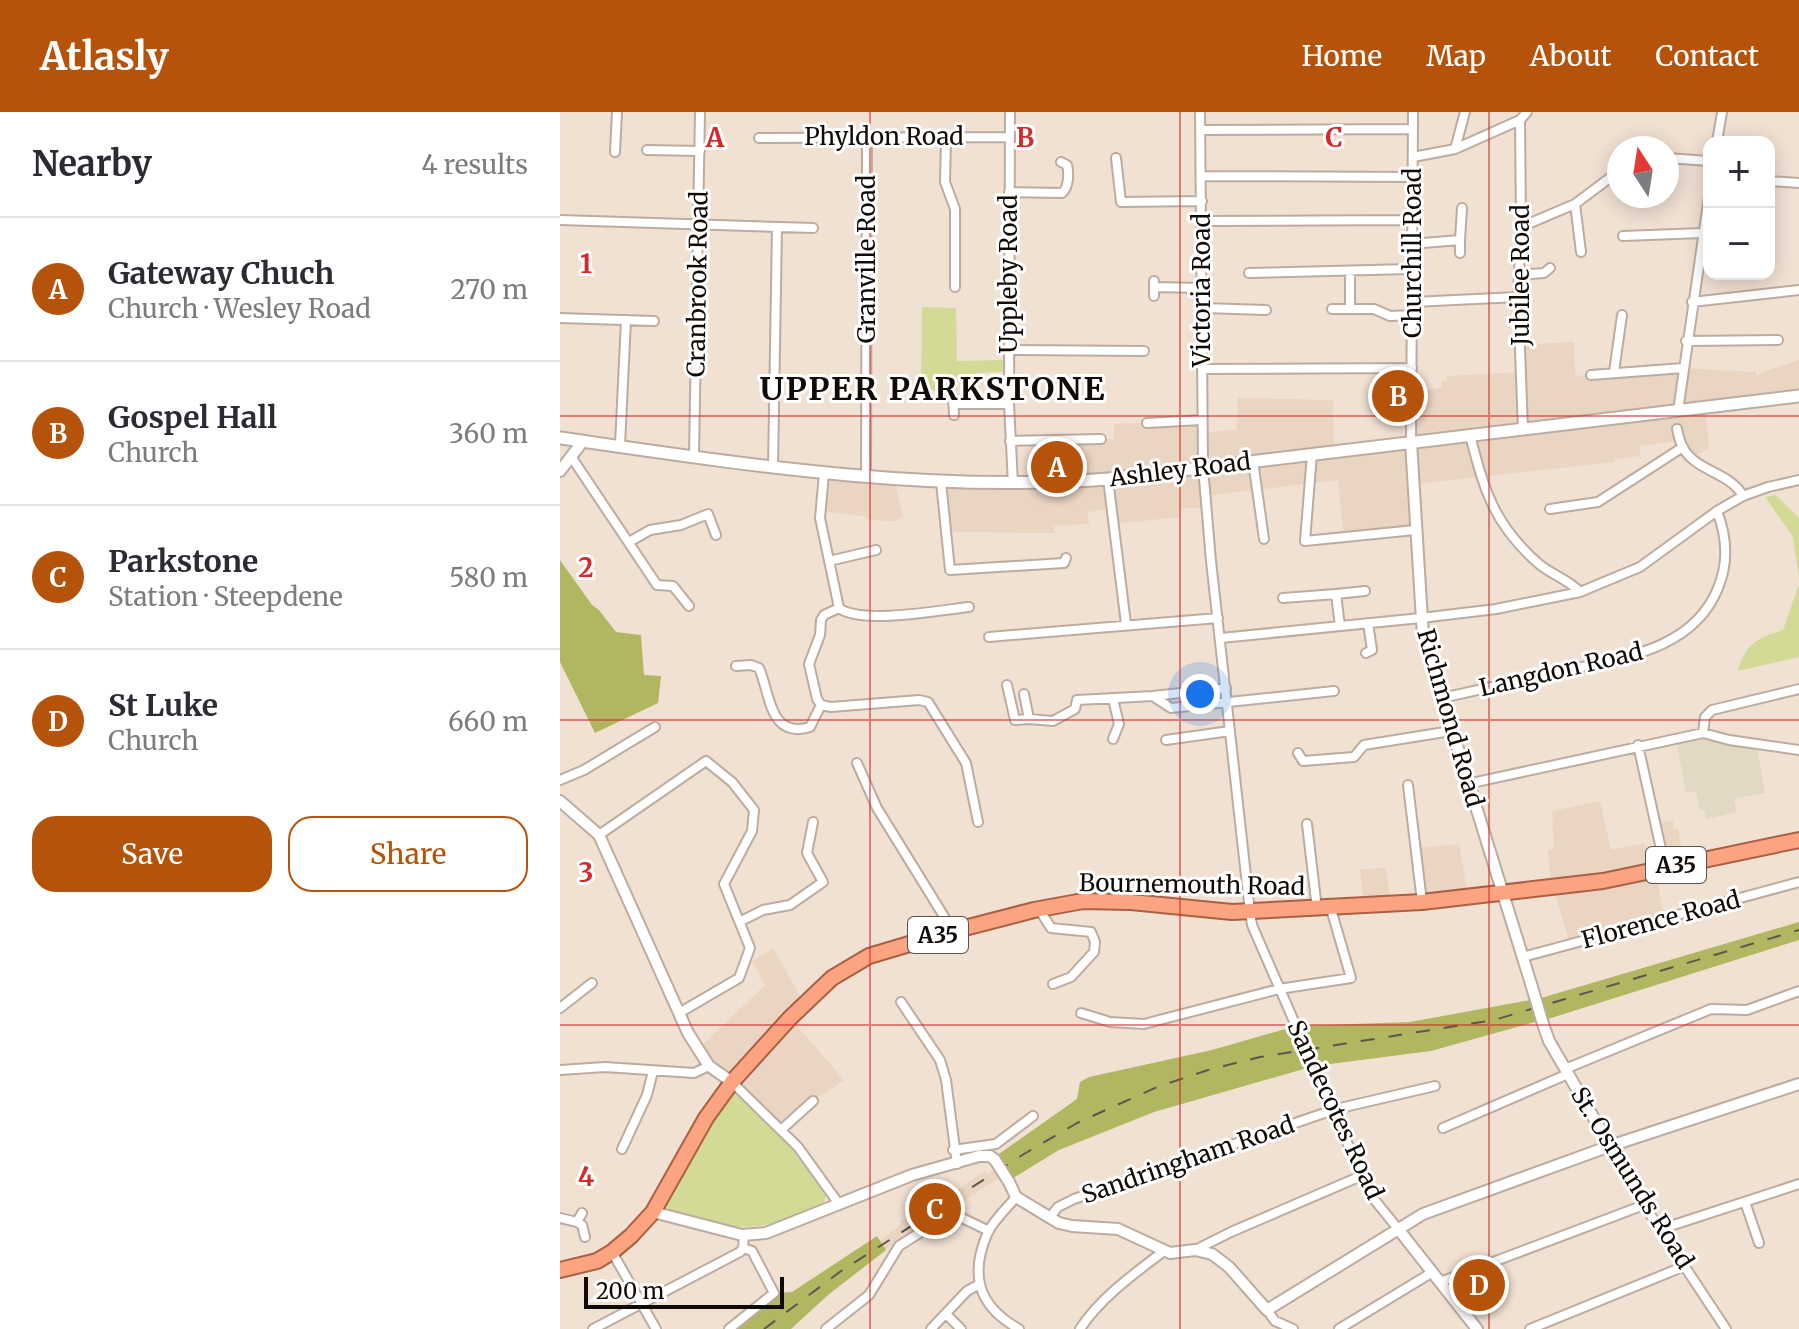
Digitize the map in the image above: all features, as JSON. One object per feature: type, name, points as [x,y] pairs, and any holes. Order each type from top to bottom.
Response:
[{"type":"highway","name":"Bournemouth Road","points":[[732,1082],[790,1018],[843,970],[869,956],[1039,909],[1083,901],[1250,912],[1422,902],[1603,881],[1799,840]]},
{"type":"highway","name":"A35","points":[[560,1270],[584,1266],[612,1252],[653,1212],[706,1118],[732,1082]]},
{"type":"main road","name":"Ashley Road","points":[[560,438],[824,473],[1013,484],[1108,479],[1411,442],[1472,441],[1523,430],[1799,396]]},
{"type":"street","points":[[615,152],[617,112]]},
{"type":"street","name":"Cranbrook Road","points":[[694,456],[700,112]]},
{"type":"street","name":"Uppleby Road","points":[[1010,112],[1009,404],[1013,484]]},
{"type":"street","name":"Victoria Road","points":[[1200,112],[1203,467],[1226,688]]},
{"type":"street","name":"Churchill Road","points":[[1411,442],[1413,112]]},
{"type":"street","points":[[1455,149],[1465,112]]},
{"type":"street","points":[[1413,157],[1455,149],[1520,120],[1527,112]]},
{"type":"street","points":[[1718,136],[1722,112]]},
{"type":"street","name":"Jubilee Road","points":[[1520,120],[1518,297],[1523,430]]},
{"type":"street","points":[[1200,130],[1413,129]]},
{"type":"street","name":"Granville Road","points":[[866,476],[867,137]]},
{"type":"street","name":"Phyldon Road","points":[[759,138],[1010,137]]},
{"type":"street","points":[[946,138],[945,182],[955,209],[955,287]]},
{"type":"street","points":[[647,150],[700,151]]},
{"type":"street","points":[[1116,158],[1121,202],[1202,201]]},
{"type":"street","points":[[1679,159],[1703,161]]},
{"type":"street","points":[[1009,192],[1062,193],[1067,187],[1068,169],[1061,162]]},
{"type":"street","points":[[1202,176],[1413,177]]},
{"type":"street","points":[[1521,227],[1575,204],[1607,180]]},
{"type":"street","points":[[1775,181],[1799,183]]},
{"type":"street","points":[[1575,204],[1581,252]]},
{"type":"street","points":[[1460,253],[1462,208]]},
{"type":"street","points":[[1678,411],[1707,208]]},
{"type":"street","points":[[560,220],[813,228]]},
{"type":"street","points":[[1202,221],[1410,220]]},
{"type":"street","points":[[773,467],[777,227]]},
{"type":"street","points":[[1623,236],[1702,233]]},
{"type":"street","points":[[1411,244],[1460,240]]},
{"type":"street","points":[[1519,275],[1544,273],[1550,268]]},
{"type":"street","points":[[1249,273],[1410,269]]},
{"type":"street","points":[[1350,278],[1350,308]]},
{"type":"street","points":[[1154,288],[1200,288]]},
{"type":"street","points":[[1692,302],[1799,290]]},
{"type":"street","points":[[1413,302],[1518,297]]},
{"type":"street","points":[[1202,308],[1262,308]]},
{"type":"street","points":[[1332,309],[1374,309],[1390,316],[1413,315]]},
{"type":"street","points":[[1614,372],[1622,315]]},
{"type":"street","points":[[560,318],[654,321]]},
{"type":"street","points":[[620,445],[626,320]]},
{"type":"street","points":[[1686,341],[1778,340]]},
{"type":"street","points":[[1009,350],[1144,351]]},
{"type":"street","points":[[1202,369],[1412,368]]},
{"type":"street","points":[[1591,375],[1683,368]]},
{"type":"street","points":[[954,415],[953,401],[1009,404]]},
{"type":"street","points":[[1147,423],[1201,420]]},
{"type":"street","points":[[1163,422],[1163,432]]},
{"type":"street","points":[[1677,429],[1683,447],[1702,467],[1735,483],[1743,496]]},
{"type":"street","points":[[1010,441],[1101,439]]},
{"type":"street","points":[[560,471],[583,441]]},
{"type":"street","points":[[1066,441],[1068,482]]},
{"type":"street","points":[[1472,441],[1488,497],[1504,528],[1543,568],[1572,583],[1580,592]]},
{"type":"street","name":"Richmond Road","points":[[1411,442],[1423,636],[1523,957]]},
{"type":"street","points":[[1550,509],[1598,502],[1683,447]]},
{"type":"street","points":[[1312,454],[1305,541],[1415,530]]},
{"type":"street","points":[[572,458],[657,585],[673,586],[689,606]]},
{"type":"street","points":[[1253,461],[1264,539]]},
{"type":"street","points":[[824,473],[820,518],[839,608]]},
{"type":"street","points":[[1108,479],[1126,624]]},
{"type":"street","points":[[1221,638],[1496,609],[1580,592],[1640,567],[1717,511],[1743,496],[1799,480]]},
{"type":"street","points":[[941,482],[949,572],[1066,563]]},
{"type":"street","name":"Langdon Road","points":[[1442,698],[1636,655],[1676,638],[1710,606],[1723,576],[1726,547],[1717,511]]},
{"type":"street","points":[[629,542],[650,530],[681,525],[708,514],[716,535]]},
{"type":"street","points":[[829,561],[876,550]]},
{"type":"street","points":[[1283,598],[1365,591]]},
{"type":"street","points":[[1336,594],[1340,626]]},
{"type":"street","points":[[839,608],[849,613],[880,616],[969,607]]},
{"type":"street","points":[[839,608],[824,615],[821,620],[820,635],[809,664],[817,699],[821,705],[831,707],[919,700],[928,702],[966,763],[978,822]]},
{"type":"street","points":[[989,637],[1218,618]]},
{"type":"street","points":[[1366,653],[1372,650],[1368,623]]},
{"type":"street","points":[[736,666],[756,665],[764,670],[771,710],[788,727],[810,727],[821,705]]},
{"type":"street","points":[[1007,685],[1015,720],[1053,721],[1075,709],[1077,700],[1226,688]]},
{"type":"street","name":"Sandecotes Road","points":[[1226,688],[1252,925],[1375,1203],[1477,1329]]},
{"type":"street","points":[[1703,733],[1705,717],[1712,710],[1799,689]]},
{"type":"street","points":[[1153,696],[1171,708],[1334,691]]},
{"type":"street","points":[[1024,694],[1029,719]]},
{"type":"street","points":[[1113,699],[1119,724],[1113,739]]},
{"type":"street","points":[[560,780],[584,770],[655,727]]},
{"type":"street","points":[[1166,740],[1230,731]]},
{"type":"street","points":[[1298,753],[1303,761],[1354,757],[1364,745],[1451,731]]},
{"type":"street","points":[[1467,784],[1703,733],[1799,750]]},
{"type":"street","points":[[1638,745],[1665,867]]},
{"type":"street","points":[[599,835],[708,761],[748,801],[755,814],[752,831],[724,884],[750,948],[739,978],[679,1013]]},
{"type":"street","points":[[857,763],[877,808],[953,931]]},
{"type":"street","points":[[1408,785],[1422,902]]},
{"type":"street","points":[[560,801],[599,835],[688,1033],[709,1066],[732,1082],[798,1147],[839,1204]]},
{"type":"street","points":[[741,921],[763,910],[790,905],[826,885],[807,853],[813,822]]},
{"type":"street","points":[[1081,1013],[1110,1022],[1144,1024],[1279,989],[1351,978],[1324,909],[1307,824]]},
{"type":"street","name":"Florence Road","points":[[1523,957],[1799,882]]},
{"type":"street","points":[[1039,909],[1051,928],[1091,932],[1095,942],[1094,952],[1071,977],[1053,984]]},
{"type":"street","name":"St. Osmunds Road","points":[[1523,957],[1549,1041],[1644,1205],[1726,1329]]},
{"type":"street","points":[[560,1008],[592,983]]},
{"type":"street","points":[[1443,1128],[1711,1009],[1747,1010],[1799,991]]},
{"type":"street","points":[[901,1002],[940,1060],[946,1080],[957,1164]]},
{"type":"street","points":[[560,1070],[605,1067],[694,1073],[709,1066]]},
{"type":"street","points":[[622,1149],[647,1095],[653,1071]]},
{"type":"street","points":[[1267,1310],[1423,1214],[1610,1146],[1799,1084]]},
{"type":"street","name":"Sandringham Road","points":[[1049,1218],[1058,1207],[1074,1199],[1333,1111],[1435,1086]]},
{"type":"street","points":[[781,1130],[813,1101]]},
{"type":"street","points":[[953,1150],[996,1144],[1033,1116]]},
{"type":"street","points":[[653,1212],[744,1235],[775,1231],[912,1175],[979,1156],[990,1156],[1016,1197],[1049,1218],[1072,1226],[1123,1230],[1164,1251],[1176,1253],[1195,1250],[1361,1176]]},
{"type":"street","points":[[1661,1229],[1799,1184]]},
{"type":"street","points":[[1016,1197],[989,1231],[979,1264],[978,1285],[994,1312],[1019,1329]]},
{"type":"street","points":[[1745,1202],[1759,1243]]},
{"type":"street","points":[[1440,1282],[1644,1205]]},
{"type":"street","points":[[577,1222],[582,1213]]},
{"type":"street","points":[[826,1329],[869,1295],[899,1246],[907,1240],[949,1217],[958,1216],[989,1231]]},
{"type":"street","points":[[560,1218],[582,1225],[585,1237]]},
{"type":"street","points":[[593,1329],[740,1252],[744,1235]]},
{"type":"street","points":[[729,1329],[774,1293],[752,1251],[743,1248]]},
{"type":"street","points":[[1195,1250],[1220,1259],[1275,1321],[1293,1329]]},
{"type":"street","points":[[1080,1329],[1086,1319],[1119,1288],[1164,1251]]},
{"type":"street","points":[[612,1252],[656,1329]]},
{"type":"street","points":[[1530,1329],[1685,1266]]},
{"type":"street","points":[[1339,1329],[1431,1273]]},
{"type":"street","points":[[931,1329],[967,1291],[978,1285]]},
{"type":"street","points":[[946,1314],[961,1329]]},
{"type":"street","points":[[1267,1328],[1275,1321]]},
{"type":"shaded area","points":[[1574,342],[1575,376],[1683,368],[1756,372],[1756,377],[1762,372],[1799,360],[1799,396],[1705,407],[1709,449],[1691,457],[1680,441],[1640,446],[1640,456],[1615,459],[1615,462],[1413,484],[1415,530],[1344,537],[1338,480],[1206,496],[1206,507],[1181,509],[1181,517],[1113,524],[1111,509],[1088,512],[1089,524],[1054,526],[1055,533],[946,532],[941,482],[1067,482],[1066,441],[1114,439],[1114,424],[1201,420],[1202,433],[1237,430],[1238,398],[1333,400],[1334,451],[1411,442],[1411,391],[1442,388],[1447,376],[1521,372],[1520,345]]},
{"type":"shaded area","points":[[824,473],[894,478],[903,517],[895,521],[869,520],[864,516],[821,511]]},
{"type":"shaded area","points":[[1703,733],[1756,743],[1765,793],[1734,799],[1737,812],[1706,819],[1704,810],[1700,811],[1696,791],[1686,793],[1676,740]]},
{"type":"shaded area","points":[[1600,801],[1611,850],[1644,843],[1646,849],[1664,845],[1659,823],[1673,821],[1674,829],[1678,829],[1684,863],[1656,870],[1664,919],[1570,944],[1551,881],[1548,850],[1554,849],[1552,811]]},
{"type":"shaded area","points":[[1459,844],[1468,898],[1422,902],[1416,848]]},
{"type":"shaded area","points":[[1386,868],[1391,905],[1364,907],[1360,869]]},
{"type":"shaded area","points":[[1799,926],[1799,935],[1509,1022],[1255,1064],[1218,1073],[1147,1098],[1115,1111],[1048,1147],[860,1266],[774,1329],[758,1329],[881,1240],[901,1224],[900,1221],[918,1213],[916,1208],[920,1203],[949,1190],[952,1193],[985,1171],[988,1174],[1051,1133],[1125,1095],[1244,1056],[1457,1024],[1524,1009]]},
{"type":"shaded area","points":[[773,948],[805,1005],[790,1018],[844,1080],[813,1101],[781,1130],[698,1049],[765,985],[752,961]]},
{"type":"green space","points":[[922,307],[956,308],[957,361],[1004,360],[1006,371],[957,375],[957,392],[921,390]]},
{"type":"green space","points":[[1776,495],[1799,518],[1799,579],[1793,537],[1765,497]]},
{"type":"green space","points":[[560,560],[616,632],[641,635],[644,675],[661,676],[658,703],[595,733],[560,662]]},
{"type":"green space","points":[[1799,584],[1799,657],[1738,671],[1744,654],[1753,643],[1783,630]]},
{"type":"green space","points":[[1799,922],[1799,940],[1548,1019],[1541,998]]},
{"type":"green space","points":[[1536,999],[1542,1020],[1431,1051],[1314,1066],[1154,1112],[1059,1150],[1013,1178],[999,1154],[1077,1099],[1080,1082],[1089,1077],[1212,1050],[1296,1026],[1410,1022]]},
{"type":"green space","points":[[734,1091],[788,1144],[827,1195],[824,1202],[783,1221],[749,1227],[694,1218],[671,1211],[664,1205],[707,1128]]},
{"type":"green space","points":[[877,1236],[886,1250],[828,1295],[791,1329],[729,1329],[774,1293],[792,1292]]},
{"type":"railway","points":[[764,1329],[841,1271],[1024,1154],[1077,1123],[1157,1087],[1260,1057],[1494,1020],[1799,930]]},
{"type":"place","name":"Gospel Hall","points":[[1398,396]]},
{"type":"place","name":"Gateway Chuch","points":[[1057,467]]},
{"type":"place","name":"Parkstone","points":[[935,1209]]},
{"type":"place","name":"St Luke","points":[[1479,1285]]},
{"type":"district","name":"UPPER PARKSTONE","points":[[933,389]]}]
